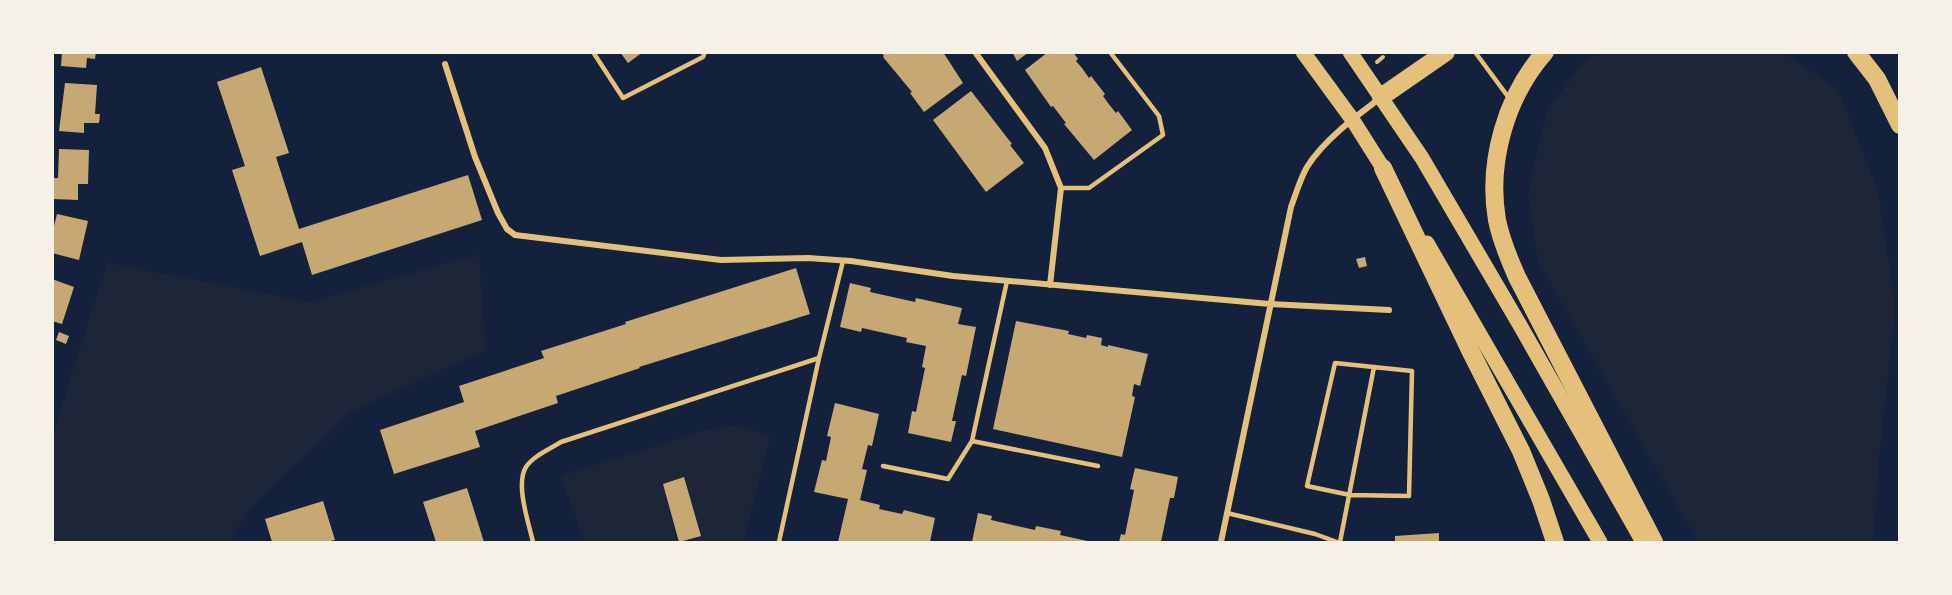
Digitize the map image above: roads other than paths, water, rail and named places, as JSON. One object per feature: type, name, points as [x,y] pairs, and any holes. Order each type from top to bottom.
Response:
[{"type":"highway","points":[[1381,97],[1446,52]]},
{"type":"highway","points":[[1545,52],[1532,67],[1512,103],[1501,138],[1494,181],[1497,220],[1505,249],[1517,277],[1654,543]]},
{"type":"highway","points":[[1856,52],[1877,79],[1899,125]]},
{"type":"highway","points":[[1383,168],[1521,451],[1555,543]]},
{"type":"main road","points":[[1303,52],[1352,119],[1383,168],[1600,543]]},
{"type":"main road","points":[[1350,52],[1422,158],[1527,337],[1643,543]]},
{"type":"street","points":[[975,52],[1045,148],[1061,188],[1050,285]]},
{"type":"street","points":[[445,64],[475,157],[498,213],[507,229],[515,235],[721,260],[808,258],[953,276],[1050,285],[1270,304],[1389,310]]},
{"type":"street","points":[[1221,543],[1286,225],[1300,181],[1315,157],[1352,119],[1381,97]]},
{"type":"lane","points":[[592,52],[623,98],[703,57],[705,52]]},
{"type":"lane","points":[[1061,188],[1089,188],[1163,135],[1159,116],[1110,52]]},
{"type":"lane","points":[[1475,52],[1512,103]]},
{"type":"lane","points":[[779,543],[819,358],[843,261]]},
{"type":"lane","points":[[883,466],[948,479],[972,441],[1007,281]]},
{"type":"lane","points":[[533,543],[522,491],[525,468],[531,461],[561,442],[819,358]]},
{"type":"lane","points":[[1335,363],[1412,371],[1409,496],[1350,495],[1307,486],[1335,363]]},
{"type":"lane","points":[[1227,513],[1316,534],[1339,543],[1374,367]]},
{"type":"lane","points":[[972,441],[1098,466]]}]
